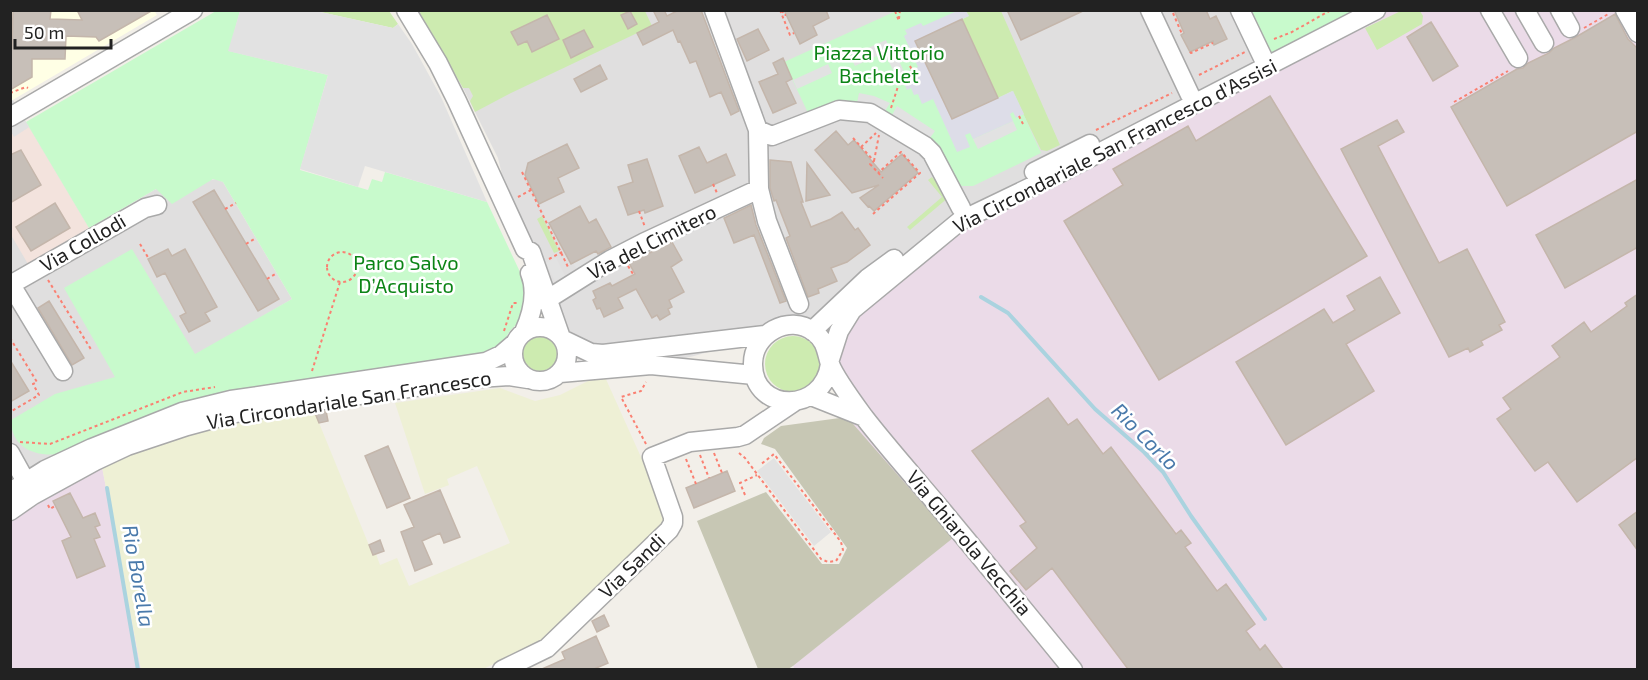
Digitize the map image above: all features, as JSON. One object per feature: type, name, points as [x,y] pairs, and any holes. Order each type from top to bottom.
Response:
[{"type":"street","points":[[10,117],[193,10]]},
{"type":"street","points":[[406,10],[438,63],[525,249],[531,252],[567,357],[560,373]]},
{"type":"street","points":[[1150,10],[1183,92]]},
{"type":"street","points":[[1240,10],[1255,54]]},
{"type":"street","name":"Via Circondariale San Francesco d'Assisi","points":[[812,331],[868,278],[961,208],[1255,54],[1316,31],[1350,10]]},
{"type":"street","name":"Via Circondariale San Francesco d'Assisi","points":[[803,399],[825,382],[839,331],[852,310],[960,221],[1073,166],[1376,10]]},
{"type":"street","points":[[1490,10],[1518,58]]},
{"type":"street","points":[[1525,10],[1544,43]]},
{"type":"street","points":[[1560,10],[1570,28]]},
{"type":"street","points":[[1625,10],[1638,33]]},
{"type":"street","points":[[720,13],[758,130],[759,189],[767,221],[799,304]]},
{"type":"street","points":[[758,130],[772,136],[839,110],[870,113],[925,146],[932,153],[961,208]]},
{"type":"street","name":"Via del Cimitero","points":[[548,299],[633,248],[759,189]]},
{"type":"street","name":"Via Collodi","points":[[11,285],[145,208],[157,205]]},
{"type":"street","points":[[525,249],[522,254],[532,279],[531,313],[513,350],[517,370],[528,379],[545,381],[560,373],[651,365],[754,375]]},
{"type":"street","points":[[11,285],[63,370]]},
{"type":"street","points":[[519,338],[531,328],[544,327],[591,353],[603,354],[765,335],[786,325],[798,325],[812,331],[824,343],[830,362]]},
{"type":"street","points":[[765,335],[754,354],[754,375],[759,385],[777,399],[803,399]]},
{"type":"street","name":"Via Circondariale San Francesco","points":[[10,511],[92,448],[182,412],[231,400],[486,362],[501,355],[519,338]]},
{"type":"street","name":"Via Ghiarola Vecchia","points":[[830,362],[864,417],[1073,669]]},
{"type":"street","name":"Via Circondariale San Francesco","points":[[10,492],[35,492],[127,446],[235,413],[478,378],[509,376],[528,379]]},
{"type":"street","points":[[652,457],[690,442],[738,437],[752,431],[768,394]]},
{"type":"street","points":[[756,426],[762,425],[803,399]]},
{"type":"street","name":"Via Ghiarola Vecchia","points":[[803,399],[864,417]]},
{"type":"street","points":[[10,453],[35,492]]},
{"type":"street","name":"Via Sandi","points":[[502,669],[547,648],[669,530],[673,517],[652,457]]},
{"type":"path","points":[[781,10],[786,15]]},
{"type":"path","points":[[781,10],[790,35],[794,33]]},
{"type":"path","points":[[895,11],[899,21],[900,10]]},
{"type":"path","points":[[1274,39],[1292,32],[1331,10]]},
{"type":"path","points":[[1173,13],[1182,34]]},
{"type":"path","points":[[1191,52],[1213,43]]},
{"type":"path","points":[[1198,75],[1255,54]]},
{"type":"path","points":[[910,66],[912,70]]},
{"type":"path","points":[[893,104],[901,77]]},
{"type":"path","points":[[10,93],[26,87],[33,91]]},
{"type":"path","points":[[1092,132],[1174,92],[1183,92]]},
{"type":"path","points":[[1019,116],[1023,124]]},
{"type":"path","points":[[861,147],[880,129],[874,161],[870,164],[883,178]]},
{"type":"path","points":[[853,138],[874,161]]},
{"type":"path","points":[[873,214],[920,173],[901,152],[878,173]]},
{"type":"path","points":[[522,172],[569,265],[568,272]]},
{"type":"path","points":[[513,199],[531,190]]},
{"type":"path","points":[[225,209],[236,203]]},
{"type":"path","points":[[639,211],[647,232]]},
{"type":"path","points":[[246,244],[256,238]]},
{"type":"path","points":[[140,244],[149,259]]},
{"type":"path","points":[[544,261],[562,252]]},
{"type":"path","points":[[337,253],[347,253],[357,263],[356,273],[350,280],[340,282],[335,281],[328,274],[328,264],[337,253]]},
{"type":"path","points":[[267,279],[277,273]]},
{"type":"path","points":[[45,276],[92,351]]},
{"type":"path","points":[[312,371],[340,282]]},
{"type":"path","points":[[10,338],[37,382],[33,384],[39,395],[10,412]]},
{"type":"path","points":[[646,375],[646,384],[641,391],[621,396],[652,457]]},
{"type":"path","points":[[735,452],[745,458],[820,559],[832,562],[839,558],[843,550],[841,542],[774,454],[760,465]]},
{"type":"path","points":[[714,453],[722,473]]},
{"type":"path","points":[[695,456],[722,453]]},
{"type":"path","points":[[700,455],[709,478]]},
{"type":"path","points":[[686,459],[696,484]]},
{"type":"path","points":[[745,495],[740,483],[757,475]]},
{"type":"path","points":[[35,492],[50,509],[55,506]]},
{"type":"shaded area","points":[[154,10],[157,15],[11,101],[10,11]]},
{"type":"shaded area","points":[[240,11],[316,11],[393,28],[398,24],[412,44],[441,97],[487,202],[365,166],[358,187],[300,169],[328,75],[228,51]]},
{"type":"shaded area","points":[[417,11],[1244,11],[1269,60],[854,306],[783,331],[694,356],[588,381],[516,232],[498,158],[463,88]]},
{"type":"shaded area","points":[[957,11],[966,11],[969,16],[916,41],[952,119],[1013,91],[1024,114],[1016,118],[1013,112],[1010,114],[1013,121],[973,139],[970,133],[965,135],[970,147],[957,152],[933,99],[922,104],[918,94],[914,95],[911,88],[907,90],[901,76],[918,67],[904,36],[907,34],[905,30],[921,23],[923,26]]},
{"type":"shaded area","points":[[1359,11],[1637,11],[1637,669],[795,670],[793,666],[938,547],[847,417],[821,327],[898,264]]},
{"type":"shaded area","points":[[886,40],[890,50],[855,66],[850,56]]},
{"type":"shaded area","points":[[895,52],[905,74],[897,78],[886,56]]},
{"type":"shaded area","points":[[828,64],[832,73],[797,89],[793,80]]},
{"type":"shaded area","points":[[859,93],[890,103],[885,111],[857,103]]},
{"type":"shaded area","points":[[13,100],[89,228],[156,189],[216,179],[223,182],[292,299],[198,354],[143,448],[10,506],[10,101]]},
{"type":"shaded area","points":[[897,106],[935,131],[930,138],[892,115]]},
{"type":"shaded area","points":[[24,119],[29,127],[14,137],[10,127]]},
{"type":"shaded area","points":[[1013,121],[1017,130],[978,149],[973,139]]},
{"type":"shaded area","points":[[29,127],[89,228],[28,264],[11,235],[10,131],[14,136]]},
{"type":"shaded area","points":[[611,247],[614,252],[578,271],[573,263],[596,251],[598,254]]},
{"type":"shaded area","points":[[556,258],[565,276],[555,281],[546,263]]},
{"type":"shaded area","points":[[605,377],[667,515],[663,528],[545,640],[483,669],[141,669],[102,467],[143,448],[209,424],[315,413],[373,555],[376,554],[380,565],[397,558],[409,586],[510,543],[477,466],[447,479],[449,485],[425,494],[395,403],[500,388],[535,401],[560,395],[588,381]]},
{"type":"shaded area","points":[[847,417],[953,538],[793,666],[788,669],[758,669],[697,521],[766,492],[822,564],[839,564],[847,548],[775,449],[761,444],[764,438],[781,426]]},
{"type":"shaded area","points":[[774,458],[831,532],[814,546],[757,471]]},
{"type":"shaded area","points":[[102,467],[141,669],[11,670],[11,506]]},
{"type":"green space","points":[[421,10],[645,11],[652,26],[475,112],[470,101],[473,96],[469,88],[463,88],[420,13]]},
{"type":"green space","points":[[1403,10],[1420,11],[1423,16],[1422,24],[1377,50],[1365,28]]},
{"type":"green space","name":"Parco Salvo D’Acquisto","points":[[216,11],[240,11],[229,51],[328,75],[300,170],[368,190],[372,179],[382,182],[385,172],[487,202],[526,282],[527,295],[523,315],[492,352],[59,454],[33,452],[15,437],[11,420],[55,394],[115,377],[64,288],[132,249],[195,354],[292,299],[223,182],[213,179],[172,204],[156,189],[89,228],[26,122]]},
{"type":"green space","points":[[316,11],[389,11],[398,24],[393,28]]},
{"type":"green space","name":"Piazza Vittorio Bachelet","points":[[896,11],[966,11],[969,16],[916,41],[952,119],[1013,91],[1041,153],[973,186],[962,186],[958,184],[940,146],[885,111],[872,106],[809,115],[784,62]]},
{"type":"green space","points":[[966,11],[1001,11],[1060,145],[1047,151],[1041,150],[1012,91],[998,98],[962,19],[968,16]]},
{"type":"green space","points":[[1244,11],[1359,11],[1269,60]]},
{"type":"green space","points":[[932,177],[949,197],[910,230],[907,227],[942,197],[928,180]]},
{"type":"green space","points":[[542,216],[559,251],[554,253],[537,219]]},
{"type":"green space","points":[[793,336],[804,338],[813,344],[819,353],[821,364],[819,375],[813,384],[804,390],[793,392],[782,390],[773,384],[767,375],[765,364],[767,353],[773,344],[782,338]]},
{"type":"green space","points":[[540,337],[552,342],[557,354],[552,366],[540,371],[528,366],[523,354],[528,342]]},
{"type":"building","points":[[13,10],[51,10],[50,19],[82,20],[77,10],[153,10],[99,41],[96,37],[66,36],[65,59],[32,59],[32,77],[10,90]]},
{"type":"building","points":[[653,10],[664,10],[667,16],[679,10],[701,10],[739,111],[731,115],[721,92],[710,97],[696,61],[690,63],[673,30],[643,45],[637,33],[659,22]]},
{"type":"building","points":[[784,10],[826,10],[829,18],[813,26],[817,35],[800,44]]},
{"type":"building","points":[[1007,10],[1085,10],[1021,40]]},
{"type":"building","points":[[1174,10],[1206,10],[1210,19],[1216,16],[1227,39],[1214,45],[1213,41],[1190,52],[1181,35],[1184,33]]},
{"type":"building","points":[[630,11],[637,24],[628,29],[621,15]]},
{"type":"building","points":[[1615,14],[1628,39],[1638,49],[1638,131],[1507,206],[1451,107]]},
{"type":"building","points":[[547,15],[559,39],[532,52],[527,41],[518,45],[511,32]]},
{"type":"building","points":[[962,19],[998,98],[952,119],[915,41]]},
{"type":"building","points":[[1431,22],[1458,66],[1433,81],[1407,37]]},
{"type":"building","points":[[758,29],[769,50],[747,61],[737,39]]},
{"type":"building","points":[[584,30],[593,47],[571,58],[563,40]]},
{"type":"building","points":[[783,58],[792,79],[786,82],[796,103],[773,113],[759,82],[778,74],[773,63]]},
{"type":"building","points":[[600,65],[607,79],[581,92],[574,79]]},
{"type":"building","points":[[1270,96],[1367,256],[1159,380],[1064,221],[1123,185],[1113,169],[1188,126],[1196,141]]},
{"type":"building","points":[[1397,120],[1404,132],[1378,146],[1439,263],[1467,249],[1505,322],[1499,325],[1502,330],[1481,341],[1483,345],[1470,352],[1468,348],[1449,357],[1341,149]]},
{"type":"building","points":[[836,131],[848,145],[854,140],[881,172],[902,154],[918,173],[874,211],[860,198],[879,185],[852,193],[815,150]]},
{"type":"building","points":[[567,144],[579,168],[558,178],[564,192],[539,204],[525,175],[528,163]]},
{"type":"building","points":[[699,147],[707,163],[726,154],[735,175],[695,193],[679,156]]},
{"type":"building","points":[[21,150],[41,185],[10,203],[10,155]]},
{"type":"building","points":[[647,159],[663,206],[645,213],[644,210],[628,215],[618,187],[633,182],[628,165]]},
{"type":"building","points":[[770,160],[791,162],[803,202],[801,202],[811,227],[842,212],[855,230],[858,228],[870,245],[847,262],[831,268],[837,281],[818,289],[819,293],[808,297],[786,238],[790,236],[770,188]]},
{"type":"building","points":[[807,163],[830,195],[806,201]]},
{"type":"building","points":[[1638,179],[1638,247],[1565,288],[1536,235]]},
{"type":"building","points":[[214,190],[279,299],[258,311],[193,202]]},
{"type":"building","points":[[55,203],[70,228],[31,251],[16,227]]},
{"type":"building","points":[[751,205],[756,225],[786,301],[780,303],[754,235],[734,243],[724,218]]},
{"type":"building","points":[[580,206],[589,223],[596,219],[611,247],[598,254],[596,251],[571,264],[549,223]]},
{"type":"building","points":[[672,242],[682,260],[671,267],[684,292],[669,300],[672,307],[668,309],[670,314],[660,320],[657,315],[652,318],[636,289],[618,298],[623,308],[604,317],[593,300],[596,298],[593,291],[610,283],[612,286],[635,274],[629,263]]},
{"type":"building","points":[[168,249],[172,256],[185,249],[217,307],[205,313],[210,321],[189,332],[180,316],[186,313],[165,273],[157,277],[148,259]]},
{"type":"building","points":[[1380,277],[1400,313],[1346,344],[1374,391],[1286,445],[1236,362],[1324,309],[1333,323],[1355,310],[1347,296]]},
{"type":"building","points":[[1638,294],[1638,457],[1577,502],[1548,462],[1535,471],[1497,419],[1511,409],[1503,398],[1560,357],[1552,346],[1584,322],[1591,332],[1627,306],[1625,303]]},
{"type":"building","points":[[49,301],[84,358],[72,365],[38,308]]},
{"type":"building","points":[[10,360],[29,391],[10,402]]},
{"type":"building","points":[[1048,398],[1068,425],[1077,419],[1103,454],[1111,447],[1176,534],[1181,530],[1191,543],[1185,547],[1217,591],[1226,584],[1255,624],[1246,631],[1260,650],[1265,645],[1283,669],[1128,669],[1052,568],[1026,590],[1010,571],[1037,548],[1020,526],[1026,522],[972,451]]},
{"type":"building","points":[[326,411],[328,421],[319,423],[315,413]]},
{"type":"building","points":[[388,446],[410,498],[387,508],[365,456]]},
{"type":"building","points":[[727,471],[735,491],[694,508],[686,488]]},
{"type":"building","points":[[440,490],[460,537],[444,543],[440,533],[422,541],[432,564],[415,571],[401,532],[414,527],[404,505]]},
{"type":"building","points":[[70,493],[83,518],[95,513],[100,525],[95,527],[100,537],[94,539],[105,566],[77,578],[62,541],[71,537],[53,501]]},
{"type":"building","points":[[1638,511],[1638,551],[1619,525]]},
{"type":"building","points":[[380,540],[384,551],[373,555],[369,545]]},
{"type":"building","points":[[604,615],[609,626],[597,632],[592,621]]},
{"type":"building","points":[[596,636],[608,663],[594,669],[542,669],[565,659],[562,652]]},
{"type":"waterway","name":"Rio Corlo","points":[[981,297],[1008,313],[1095,409],[1163,472],[1191,516],[1265,619]]},
{"type":"waterway","name":"Rio Borella","points":[[107,488],[138,670]]}]
